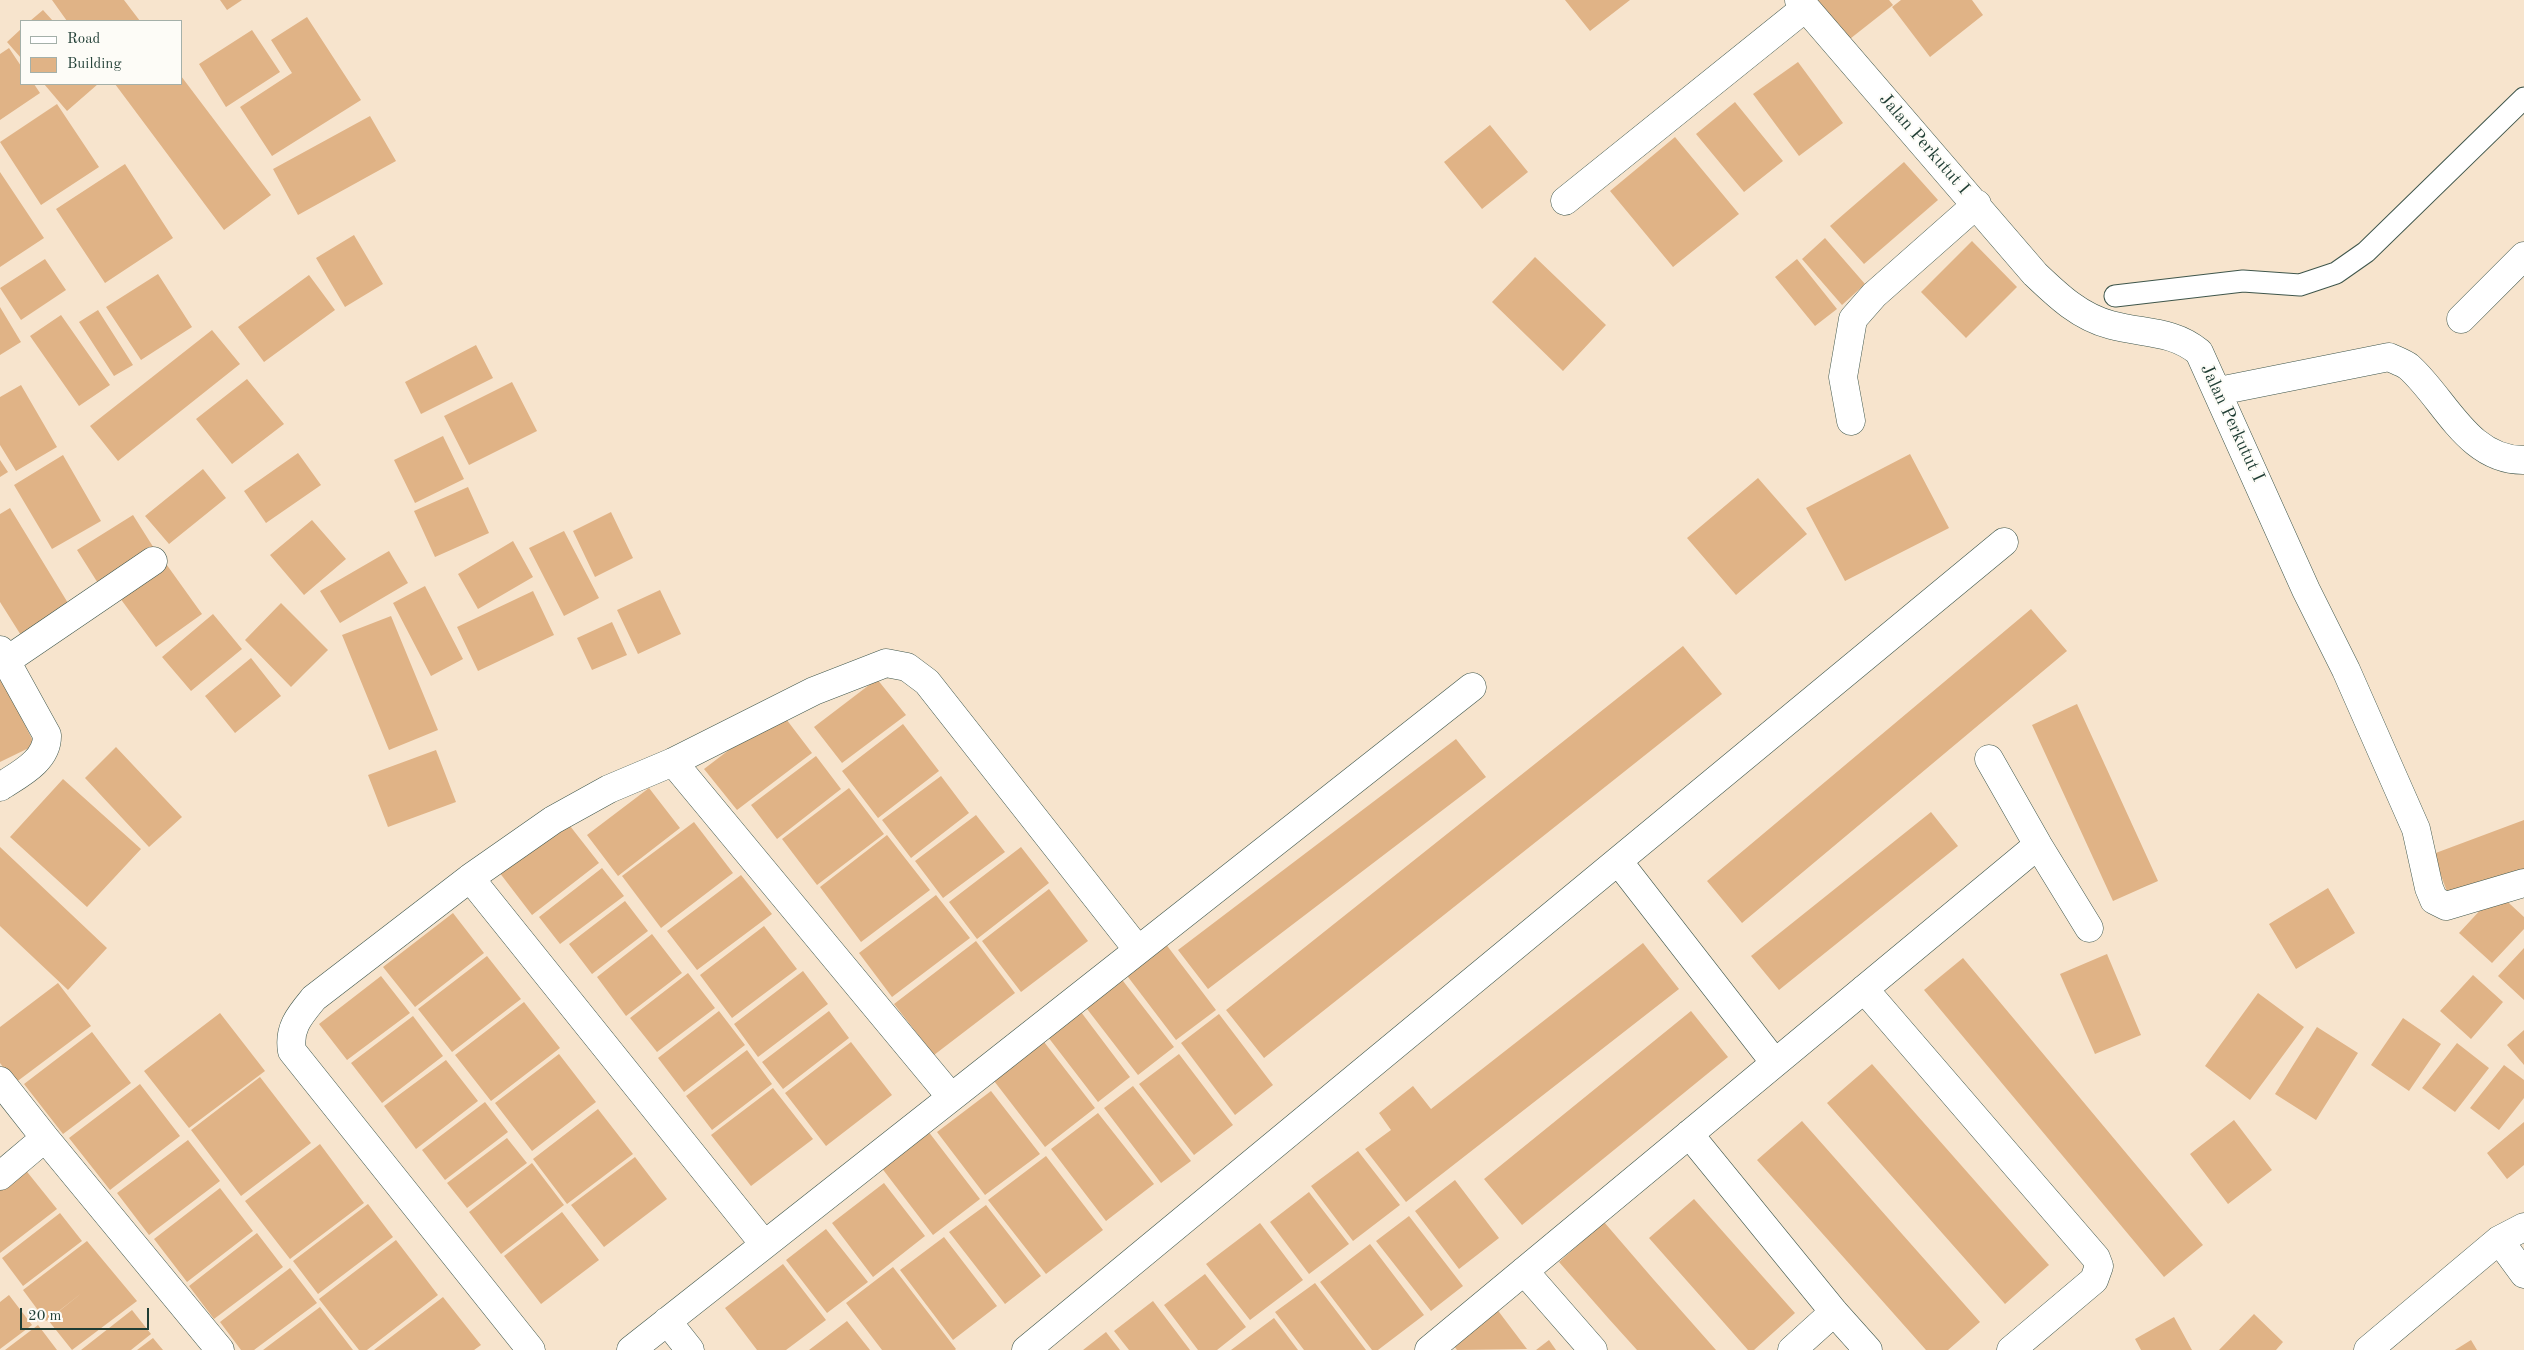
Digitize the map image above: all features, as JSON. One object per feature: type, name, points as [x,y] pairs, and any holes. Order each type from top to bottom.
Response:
[{"type":"street","points":[[1565,201],[1802,4]]},
{"type":"street","name":"Jalan Perkutut I","points":[[1802,4],[1977,204],[2035,274],[2080,313],[2111,325],[2172,336],[2185,341],[2199,352],[2219,391],[2416,829],[2429,888],[2434,900],[2446,906],[2524,883]]},
{"type":"street","points":[[1851,421],[1843,377],[1853,319],[1874,295],[1977,204]]},
{"type":"street","points":[[2461,319],[2524,256]]},
{"type":"street","points":[[2219,391],[2389,357],[2408,366],[2471,440],[2490,452],[2514,460],[2524,460]]},
{"type":"street","points":[[1026,1350],[2004,542]]},
{"type":"street","points":[[0,787],[37,760],[47,743],[46,735],[3,656],[153,561]]},
{"type":"street","points":[[531,1350],[292,1052],[290,1039],[298,1018],[314,998],[470,878],[552,820],[609,789],[672,762],[814,691],[886,663],[900,664],[916,672],[927,682],[1138,950]]},
{"type":"street","points":[[631,1350],[1472,687]]},
{"type":"street","points":[[1989,759],[2038,845],[2089,928]]},
{"type":"street","points":[[672,762],[951,1097]]},
{"type":"street","points":[[1429,1350],[2038,845]]},
{"type":"street","points":[[1618,861],[1775,1063]]},
{"type":"street","points":[[470,878],[764,1244]]},
{"type":"street","points":[[1864,989],[2096,1258],[2099,1266],[2094,1280],[2011,1350]]},
{"type":"street","points":[[0,1081],[44,1138],[220,1350]]},
{"type":"street","points":[[1689,1134],[1834,1312],[1868,1350]]},
{"type":"street","points":[[0,1176],[44,1138]]},
{"type":"street","points":[[2368,1350],[2499,1240],[2524,1227]]},
{"type":"street","points":[[2499,1240],[2524,1274]]},
{"type":"street","points":[[1524,1271],[1593,1350]]},
{"type":"street","points":[[1792,1350],[1834,1312]]},
{"type":"street","points":[[666,1322],[690,1350]]},
{"type":"lane","points":[[2115,296],[2242,281],[2300,285],[2336,273],[2366,252],[2524,98]]},
{"type":"building","points":[[52,0],[124,0],[139,20],[66,20]]},
{"type":"building","points":[[220,0],[242,0],[227,10]]},
{"type":"building","points":[[1565,0],[1630,0],[1590,31]]},
{"type":"building","points":[[1814,0],[1889,0],[1893,5],[1846,42]]},
{"type":"building","points":[[1901,0],[1972,0],[1983,15],[1930,57],[1892,7]]},
{"type":"building","points":[[43,10],[52,20],[31,20]]},
{"type":"building","points":[[307,17],[361,100],[272,156],[240,107],[292,73],[271,40]]},
{"type":"building","points":[[20,30],[20,57],[7,42]]},
{"type":"building","points":[[252,30],[280,72],[226,107],[199,64]]},
{"type":"building","points":[[9,48],[20,64],[20,85],[35,85],[40,93],[0,120],[0,54]]},
{"type":"building","points":[[1798,62],[1843,123],[1799,156],[1753,94]]},
{"type":"building","points":[[182,77],[271,195],[224,230],[116,85],[182,85]]},
{"type":"building","points":[[45,85],[97,85],[67,111]]},
{"type":"building","points":[[1735,102],[1783,161],[1744,192],[1696,134]]},
{"type":"building","points":[[57,104],[99,167],[41,205],[0,142]]},
{"type":"building","points":[[370,116],[396,161],[298,215],[273,169]]},
{"type":"building","points":[[1490,125],[1528,172],[1482,209],[1444,162]]},
{"type":"building","points":[[1675,137],[1739,214],[1673,267],[1610,191]]},
{"type":"building","points":[[1904,162],[1938,200],[1864,264],[1830,226]]},
{"type":"building","points":[[125,164],[173,238],[105,283],[56,209]]},
{"type":"building","points":[[0,172],[44,238],[0,267]]},
{"type":"building","points":[[354,235],[383,284],[345,307],[316,258]]},
{"type":"building","points":[[1825,238],[1865,284],[1842,305],[1802,259]]},
{"type":"building","points":[[1972,241],[2017,287],[1966,338],[1921,292]]},
{"type":"building","points":[[1535,257],[1606,325],[1563,371],[1492,302]]},
{"type":"building","points":[[45,259],[66,290],[21,320],[0,288]]},
{"type":"building","points":[[1797,259],[1837,309],[1815,326],[1775,277]]},
{"type":"building","points":[[158,274],[192,327],[141,360],[106,307]]},
{"type":"building","points":[[309,275],[335,310],[264,362],[238,327]]},
{"type":"building","points":[[0,307],[21,342],[0,355]]},
{"type":"building","points":[[98,310],[133,365],[114,376],[79,322]]},
{"type":"building","points":[[61,315],[110,385],[79,406],[30,336]]},
{"type":"building","points":[[212,330],[240,364],[118,461],[90,426]]},
{"type":"building","points":[[476,345],[493,378],[421,414],[405,382]]},
{"type":"building","points":[[247,379],[284,424],[232,464],[196,419]]},
{"type":"building","points":[[512,382],[537,431],[469,465],[444,416]]},
{"type":"building","points":[[21,385],[57,447],[16,471],[0,445],[0,397]]},
{"type":"building","points":[[443,436],[464,479],[415,503],[394,460]]},
{"type":"building","points":[[298,453],[321,485],[266,523],[244,491]]},
{"type":"building","points":[[1910,454],[1949,528],[1845,581],[1806,508]]},
{"type":"building","points":[[63,455],[101,521],[52,549],[14,485]]},
{"type":"building","points":[[0,460],[8,472],[0,477]]},
{"type":"building","points":[[203,469],[226,498],[169,544],[145,516]]},
{"type":"building","points":[[1758,478],[1807,534],[1736,595],[1687,538]]},
{"type":"building","points":[[468,487],[489,533],[435,557],[414,511]]},
{"type":"building","points":[[10,508],[71,608],[24,640],[0,602],[0,514]]},
{"type":"building","points":[[611,512],[633,558],[595,577],[573,531]]},
{"type":"building","points":[[133,515],[157,553],[101,588],[77,550]]},
{"type":"building","points":[[312,520],[346,559],[304,595],[270,555]]},
{"type":"building","points":[[564,531],[599,598],[564,616],[529,548]]},
{"type":"building","points":[[513,541],[533,577],[478,609],[458,574]]},
{"type":"building","points":[[389,551],[408,583],[340,623],[320,591]]},
{"type":"building","points":[[164,561],[202,614],[156,647],[117,594]]},
{"type":"building","points":[[425,586],[463,659],[431,676],[393,603]]},
{"type":"building","points":[[660,590],[681,634],[638,654],[617,610]]},
{"type":"building","points":[[533,591],[554,635],[478,671],[457,627]]},
{"type":"building","points":[[281,603],[328,650],[291,687],[245,640]]},
{"type":"building","points":[[2031,609],[2067,651],[1742,923],[1707,881]]},
{"type":"building","points":[[213,614],[242,649],[191,691],[162,657]]},
{"type":"building","points":[[391,616],[438,730],[389,750],[342,635]]},
{"type":"building","points":[[612,622],[627,655],[592,670],[577,638]]},
{"type":"building","points":[[1683,646],[1722,694],[1264,1058],[1226,1010]]},
{"type":"building","points":[[251,658],[281,696],[235,733],[205,696]]},
{"type":"building","points":[[0,675],[35,745],[0,762]]},
{"type":"building","points":[[877,679],[906,715],[842,763],[814,727]]},
{"type":"building","points":[[2077,704],[2158,881],[2113,901],[2032,725]]},
{"type":"building","points":[[780,711],[812,753],[737,810],[704,769]]},
{"type":"building","points":[[903,724],[939,771],[878,818],[842,771]]},
{"type":"building","points":[[1456,739],[1486,777],[1208,989],[1178,950]]},
{"type":"building","points":[[116,747],[182,817],[149,847],[85,778]]},
{"type":"building","points":[[436,750],[456,802],[388,827],[368,775]]},
{"type":"building","points":[[816,756],[841,789],[777,839],[751,805]]},
{"type":"building","points":[[941,776],[969,813],[911,858],[882,820]]},
{"type":"building","points":[[63,779],[141,849],[87,907],[10,837]]},
{"type":"building","points":[[649,788],[680,828],[618,876],[587,835]]},
{"type":"building","points":[[849,788],[884,834],[817,885],[782,839]]},
{"type":"building","points":[[1931,812],[1958,846],[1779,990],[1751,956]]},
{"type":"building","points":[[976,815],[1005,852],[943,898],[915,861]]},
{"type":"building","points":[[563,817],[599,863],[532,915],[496,868]]},
{"type":"building","points":[[2524,820],[2524,869],[2449,897],[2433,854]]},
{"type":"building","points":[[694,822],[733,873],[661,928],[622,876]]},
{"type":"building","points":[[887,835],[930,890],[861,942],[820,887]]},
{"type":"building","points":[[0,847],[107,948],[68,990],[0,926]]},
{"type":"building","points":[[1021,847],[1049,883],[977,939],[949,902]]},
{"type":"building","points":[[602,868],[624,896],[560,944],[539,917]]},
{"type":"building","points":[[741,875],[772,914],[697,970],[667,931]]},
{"type":"building","points":[[2328,888],[2355,933],[2296,969],[2269,924]]},
{"type":"building","points":[[1049,889],[1088,941],[1021,992],[982,941]]},
{"type":"building","points":[[2497,892],[2524,917],[2524,929],[2492,963],[2459,933]]},
{"type":"building","points":[[936,895],[970,938],[892,997],[859,953]]},
{"type":"building","points":[[625,901],[648,931],[592,974],[569,944]]},
{"type":"building","points":[[453,913],[484,953],[415,1007],[383,967]]},
{"type":"building","points":[[764,926],[797,969],[732,1018],[700,975]]},
{"type":"building","points":[[652,934],[682,973],[626,1016],[597,977]]},
{"type":"building","points":[[976,941],[1015,993],[934,1055],[894,1004]]},
{"type":"building","points":[[1165,943],[1216,1010],[1176,1040],[1125,973]]},
{"type":"building","points":[[1643,943],[1679,989],[1406,1202],[1365,1149],[1391,1130],[1379,1113],[1413,1086],[1431,1109]]},
{"type":"building","points":[[2524,948],[2524,1000],[2498,976]]},
{"type":"building","points":[[2107,954],[2141,1035],[2095,1054],[2060,974]]},
{"type":"building","points":[[487,956],[521,999],[452,1052],[418,1009]]},
{"type":"building","points":[[1963,958],[2203,1245],[2164,1277],[1924,990]]},
{"type":"building","points":[[803,971],[828,1004],[758,1057],[734,1024]]},
{"type":"building","points":[[688,973],[715,1008],[657,1052],[630,1018]]},
{"type":"building","points":[[2473,975],[2503,1002],[2471,1039],[2440,1011]]},
{"type":"building","points":[[381,976],[410,1013],[347,1060],[319,1024]]},
{"type":"building","points":[[1120,977],[1174,1047],[1138,1075],[1084,1005]]},
{"type":"building","points":[[58,983],[91,1026],[15,1083],[0,1063],[0,1027]]},
{"type":"building","points":[[2258,993],[2304,1027],[2250,1100],[2205,1066]]},
{"type":"building","points":[[524,1002],[560,1048],[491,1101],[455,1055]]},
{"type":"building","points":[[719,1011],[745,1045],[684,1092],[658,1058]]},
{"type":"building","points":[[829,1011],[849,1038],[783,1089],[762,1062]]},
{"type":"building","points":[[1691,1011],[1728,1057],[1522,1225],[1484,1179]]},
{"type":"building","points":[[1081,1012],[1130,1077],[1098,1102],[1048,1037]]},
{"type":"building","points":[[220,1013],[265,1071],[189,1128],[144,1071]]},
{"type":"building","points":[[1219,1014],[1273,1085],[1235,1115],[1181,1043]]},
{"type":"building","points":[[413,1016],[443,1056],[382,1103],[351,1063]]},
{"type":"building","points":[[2403,1018],[2441,1044],[2409,1091],[2371,1065]]},
{"type":"building","points":[[2317,1027],[2358,1053],[2316,1120],[2275,1094]]},
{"type":"building","points":[[2524,1030],[2524,1065],[2507,1045]]},
{"type":"building","points":[[92,1032],[131,1083],[63,1134],[24,1084]]},
{"type":"building","points":[[1041,1038],[1095,1108],[1045,1147],[991,1077]]},
{"type":"building","points":[[851,1042],[892,1095],[826,1146],[785,1093]]},
{"type":"building","points":[[2457,1043],[2489,1068],[2455,1112],[2422,1088]]},
{"type":"building","points":[[747,1050],[772,1084],[712,1130],[686,1096]]},
{"type":"building","points":[[559,1054],[596,1102],[532,1151],[495,1103]]},
{"type":"building","points":[[1179,1054],[1233,1125],[1194,1155],[1139,1084]]},
{"type":"building","points":[[446,1060],[478,1101],[416,1149],[384,1106]]},
{"type":"building","points":[[1872,1064],[2049,1265],[2005,1304],[1827,1103]]},
{"type":"building","points":[[2504,1065],[2524,1080],[2524,1098],[2499,1130],[2470,1108]]},
{"type":"building","points":[[260,1077],[311,1143],[241,1196],[191,1130]]},
{"type":"building","points":[[140,1084],[180,1136],[110,1190],[69,1138]]},
{"type":"building","points":[[1133,1086],[1191,1161],[1161,1183],[1104,1108]]},
{"type":"building","points":[[773,1088],[813,1139],[751,1186],[711,1135]]},
{"type":"building","points":[[991,1091],[1040,1154],[985,1195],[937,1132]]},
{"type":"building","points":[[485,1102],[508,1132],[445,1180],[422,1150]]},
{"type":"building","points":[[598,1109],[633,1154],[567,1204],[533,1159]]},
{"type":"building","points":[[1098,1113],[1154,1184],[1106,1221],[1051,1149]]},
{"type":"building","points":[[2234,1120],[2272,1170],[2228,1204],[2190,1154]]},
{"type":"building","points":[[1802,1121],[1980,1322],[1948,1350],[1926,1350],[1757,1160]]},
{"type":"building","points":[[2524,1122],[2524,1165],[2507,1179],[2487,1153]]},
{"type":"building","points":[[928,1131],[980,1199],[933,1235],[881,1167]]},
{"type":"building","points":[[507,1138],[527,1163],[467,1208],[447,1183]]},
{"type":"building","points":[[188,1140],[220,1181],[149,1235],[117,1193]]},
{"type":"building","points":[[320,1144],[364,1203],[290,1259],[245,1201]]},
{"type":"building","points":[[1358,1151],[1400,1205],[1353,1241],[1311,1186]]},
{"type":"building","points":[[1046,1156],[1103,1230],[1046,1274],[988,1200]]},
{"type":"building","points":[[635,1157],[667,1199],[604,1247],[571,1205]]},
{"type":"building","points":[[532,1163],[564,1205],[501,1254],[469,1212]]},
{"type":"building","points":[[24,1168],[57,1209],[0,1253],[0,1186]]},
{"type":"building","points":[[1455,1180],[1499,1238],[1459,1269],[1415,1211]]},
{"type":"building","points":[[884,1183],[925,1236],[873,1277],[832,1223]]},
{"type":"building","points":[[220,1188],[253,1231],[187,1282],[154,1239]]},
{"type":"building","points":[[1309,1192],[1349,1244],[1309,1274],[1270,1222]]},
{"type":"building","points":[[1694,1199],[1795,1313],[1754,1350],[1748,1350],[1649,1238]]},
{"type":"building","points":[[368,1204],[393,1237],[318,1294],[293,1261]]},
{"type":"building","points":[[986,1205],[1041,1276],[1005,1304],[949,1232]]},
{"type":"building","points":[[562,1212],[599,1260],[541,1304],[504,1256]]},
{"type":"building","points":[[60,1213],[82,1241],[23,1286],[2,1258]]},
{"type":"building","points":[[1409,1216],[1463,1286],[1431,1311],[1376,1241]]},
{"type":"building","points":[[1604,1222],[1716,1350],[1637,1350],[1559,1262]]},
{"type":"building","points":[[1260,1223],[1303,1280],[1250,1320],[1206,1264]]},
{"type":"building","points":[[826,1229],[868,1282],[827,1313],[786,1260]]},
{"type":"building","points":[[257,1233],[283,1267],[214,1319],[189,1286]]},
{"type":"building","points":[[944,1237],[997,1306],[953,1340],[900,1270]]},
{"type":"building","points":[[396,1240],[438,1295],[367,1350],[359,1350],[319,1299]]},
{"type":"building","points":[[87,1241],[137,1301],[72,1350],[48,1320],[83,1292],[46,1321],[23,1290]]},
{"type":"building","points":[[1370,1244],[1424,1315],[1378,1350],[1372,1350],[1320,1282]]},
{"type":"building","points":[[783,1264],[826,1320],[786,1350],[757,1350],[725,1308]]},
{"type":"building","points":[[893,1267],[955,1350],[882,1350],[846,1303]]},
{"type":"building","points":[[290,1268],[317,1303],[254,1350],[241,1350],[220,1322]]},
{"type":"building","points":[[1205,1274],[1246,1327],[1217,1350],[1198,1350],[1164,1305]]},
{"type":"building","points":[[1315,1283],[1366,1350],[1304,1350],[1275,1312]]},
{"type":"building","points":[[9,1295],[32,1325],[0,1349],[0,1302]]},
{"type":"building","points":[[443,1297],[481,1345],[474,1350],[374,1350]]},
{"type":"building","points":[[1153,1301],[1190,1350],[1129,1350],[1114,1331]]},
{"type":"building","points":[[320,1307],[353,1350],[263,1350]]},
{"type":"building","points":[[1496,1308],[1527,1349],[1457,1350],[1451,1342]]},
{"type":"building","points":[[132,1310],[151,1334],[131,1350],[81,1350]]},
{"type":"building","points":[[2254,1314],[2283,1342],[2276,1350],[2219,1350]]},
{"type":"building","points":[[2174,1317],[2192,1350],[2141,1350],[2135,1339]]},
{"type":"building","points":[[1274,1318],[1298,1350],[1231,1350]]},
{"type":"building","points":[[847,1321],[870,1350],[809,1350]]},
{"type":"building","points":[[38,1325],[57,1350],[5,1350]]},
{"type":"building","points":[[1106,1332],[1120,1350],[1083,1350]]},
{"type":"building","points":[[153,1338],[163,1350],[137,1350]]},
{"type":"building","points":[[1549,1340],[1556,1350],[1536,1350]]},
{"type":"building","points":[[2471,1340],[2477,1350],[2455,1350]]}]
